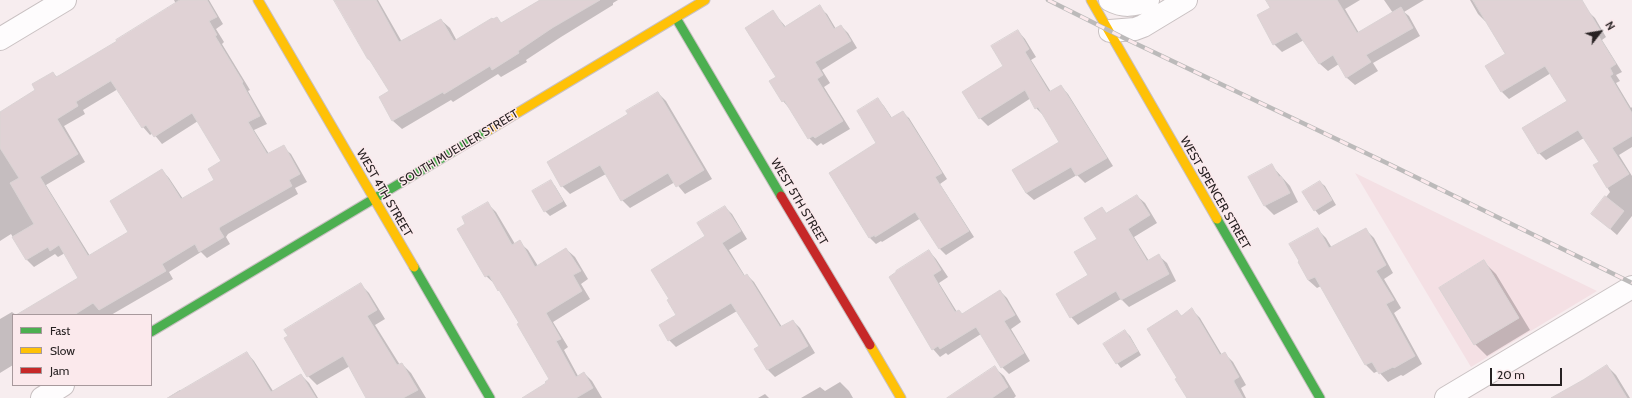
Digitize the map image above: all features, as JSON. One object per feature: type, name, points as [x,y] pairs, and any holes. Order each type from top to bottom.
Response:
[{"type":"street","points":[[0,39],[65,0]]},
{"type":"street","name":"WEST 4TH STREET","points":[[258,0],[490,398]]},
{"type":"street","name":"SOUTH MUELLER STREET","points":[[152,331],[705,0]]},
{"type":"street","name":"WEST SPENCER STREET","points":[[1091,0],[1320,398]]},
{"type":"street","points":[[1110,0],[1123,5],[1132,6],[1148,0]]},
{"type":"street","points":[[1110,31],[1134,29],[1143,26],[1186,0]]},
{"type":"street","name":"WEST 5TH STREET","points":[[676,18],[902,398]]},
{"type":"street","points":[[1446,398],[1632,288]]},
{"type":"street","points":[[42,398],[61,386]]},
{"type":"shaded area","points":[[1355,173],[1597,291],[1471,367]]},
{"type":"building","points":[[180,0],[207,0],[217,17],[209,21],[217,35],[215,36],[243,82],[242,83],[260,116],[248,122],[267,154],[284,145],[300,174],[289,180],[292,186],[220,227],[219,229],[224,237],[199,252],[195,244],[162,264],[166,271],[99,310],[93,303],[76,314],[18,314],[78,278],[59,245],[50,251],[48,247],[26,260],[12,237],[34,224],[10,183],[19,178],[0,148],[0,112],[35,90],[32,84],[53,72],[56,77],[60,75],[117,41],[116,40]],"holes":[[[111,81],[142,128],[146,125],[154,137],[192,113],[221,161],[208,169],[214,180],[181,199],[162,169],[110,201],[128,232],[88,256],[40,177],[78,154],[57,119],[78,106],[76,102]]]},
{"type":"building","points":[[334,0],[376,0],[399,42],[441,19],[454,41],[492,18],[497,17],[501,23],[540,0],[600,0],[552,28],[518,51],[519,53],[492,70],[490,66],[444,94],[443,92],[392,121],[379,97],[389,91],[368,59]]},
{"type":"building","points":[[1266,0],[1337,0],[1357,33],[1401,7],[1413,28],[1366,55],[1371,62],[1346,78],[1333,55],[1319,64],[1297,32],[1273,45],[1257,15],[1270,8]]},
{"type":"building","points":[[1473,0],[1582,0],[1600,30],[1596,32],[1616,64],[1610,68],[1613,74],[1610,76],[1632,113],[1632,136],[1612,148],[1629,174],[1607,188],[1593,165],[1599,162],[1578,130],[1538,154],[1522,128],[1567,101],[1545,66],[1501,92],[1485,66],[1505,54]]},
{"type":"building","points":[[820,5],[834,29],[841,25],[851,41],[815,62],[823,75],[817,79],[843,121],[815,138],[813,136],[808,139],[784,100],[782,102],[769,81],[776,77],[745,28],[773,10],[784,27]]},
{"type":"building","points":[[1018,30],[1029,49],[1025,52],[1049,92],[1061,85],[1107,158],[1076,176],[1071,167],[1026,193],[1012,170],[1059,142],[1038,107],[1035,109],[1025,90],[979,119],[962,92],[1003,66],[991,46]]},
{"type":"building","points":[[658,92],[704,170],[676,187],[668,173],[621,201],[600,165],[561,187],[547,162],[628,114],[626,111]]},
{"type":"building","points":[[878,98],[891,118],[903,111],[942,173],[935,177],[969,231],[939,249],[915,212],[875,237],[875,235],[869,238],[829,173],[876,143],[857,111]]},
{"type":"building","points":[[1272,164],[1279,177],[1281,176],[1290,193],[1264,206],[1248,177]]},
{"type":"building","points":[[551,180],[563,201],[544,212],[532,191]]},
{"type":"building","points":[[1320,181],[1332,200],[1314,211],[1302,192]]},
{"type":"building","points":[[1137,195],[1150,215],[1128,229],[1147,261],[1159,254],[1169,274],[1121,300],[1116,291],[1070,318],[1056,294],[1088,275],[1074,252],[1097,239],[1084,218],[1102,207],[1106,213]]},
{"type":"building","points":[[1605,196],[1624,211],[1610,229],[1591,214]]},
{"type":"building","points":[[488,202],[512,245],[520,240],[535,267],[566,248],[581,271],[573,275],[582,291],[546,313],[561,339],[556,341],[576,377],[584,372],[593,388],[576,398],[522,398],[546,383],[545,382],[549,379],[517,324],[519,323],[499,290],[498,291],[489,275],[485,277],[457,229],[465,224],[462,217]]},
{"type":"building","points":[[725,206],[741,231],[722,243],[744,276],[747,274],[780,327],[793,320],[808,346],[767,370],[754,349],[759,346],[731,303],[668,341],[659,325],[676,315],[667,300],[669,299],[651,270],[705,236],[697,223]]},
{"type":"building","points":[[1318,228],[1329,248],[1366,228],[1386,265],[1376,271],[1394,300],[1386,304],[1415,356],[1394,368],[1393,367],[1379,374],[1372,362],[1365,365],[1315,277],[1308,280],[1289,244]]},
{"type":"building","points":[[929,250],[941,270],[933,275],[955,312],[959,310],[962,314],[1000,290],[1015,315],[1004,321],[1024,353],[1001,368],[976,327],[940,349],[938,346],[932,350],[889,277]]},
{"type":"building","points":[[1484,260],[1519,318],[1474,345],[1439,288]]},
{"type":"building","points":[[361,283],[377,310],[367,316],[397,365],[402,363],[418,390],[403,398],[366,398],[343,356],[307,377],[284,338],[288,336],[284,330]]},
{"type":"building","points":[[1192,308],[1220,355],[1225,352],[1239,377],[1234,380],[1234,382],[1243,398],[1187,398],[1175,379],[1177,378],[1147,329],[1177,310],[1181,316]]},
{"type":"building","points":[[1125,330],[1138,351],[1116,364],[1103,344]]},
{"type":"building","points":[[247,352],[271,392],[301,374],[316,398],[168,398]]},
{"type":"building","points":[[1607,365],[1627,398],[1551,398],[1583,380]]},
{"type":"building","points":[[995,366],[1008,387],[992,398],[947,398]]},
{"type":"railway","points":[[1048,0],[1632,283]]},
{"type":"traffic: fast","points":[[676,18],[781,196]]},
{"type":"traffic: fast","points":[[152,331],[489,130]]},
{"type":"traffic: fast","points":[[1217,219],[1320,398]]},
{"type":"traffic: fast","points":[[414,267],[490,398]]},
{"type":"traffic: slow","points":[[258,0],[414,267]]},
{"type":"traffic: slow","points":[[489,130],[705,0]]},
{"type":"traffic: slow","points":[[1091,0],[1217,219]]},
{"type":"traffic: slow","points":[[870,345],[901,398]]},
{"type":"traffic: jam","points":[[781,196],[870,345]]}]
